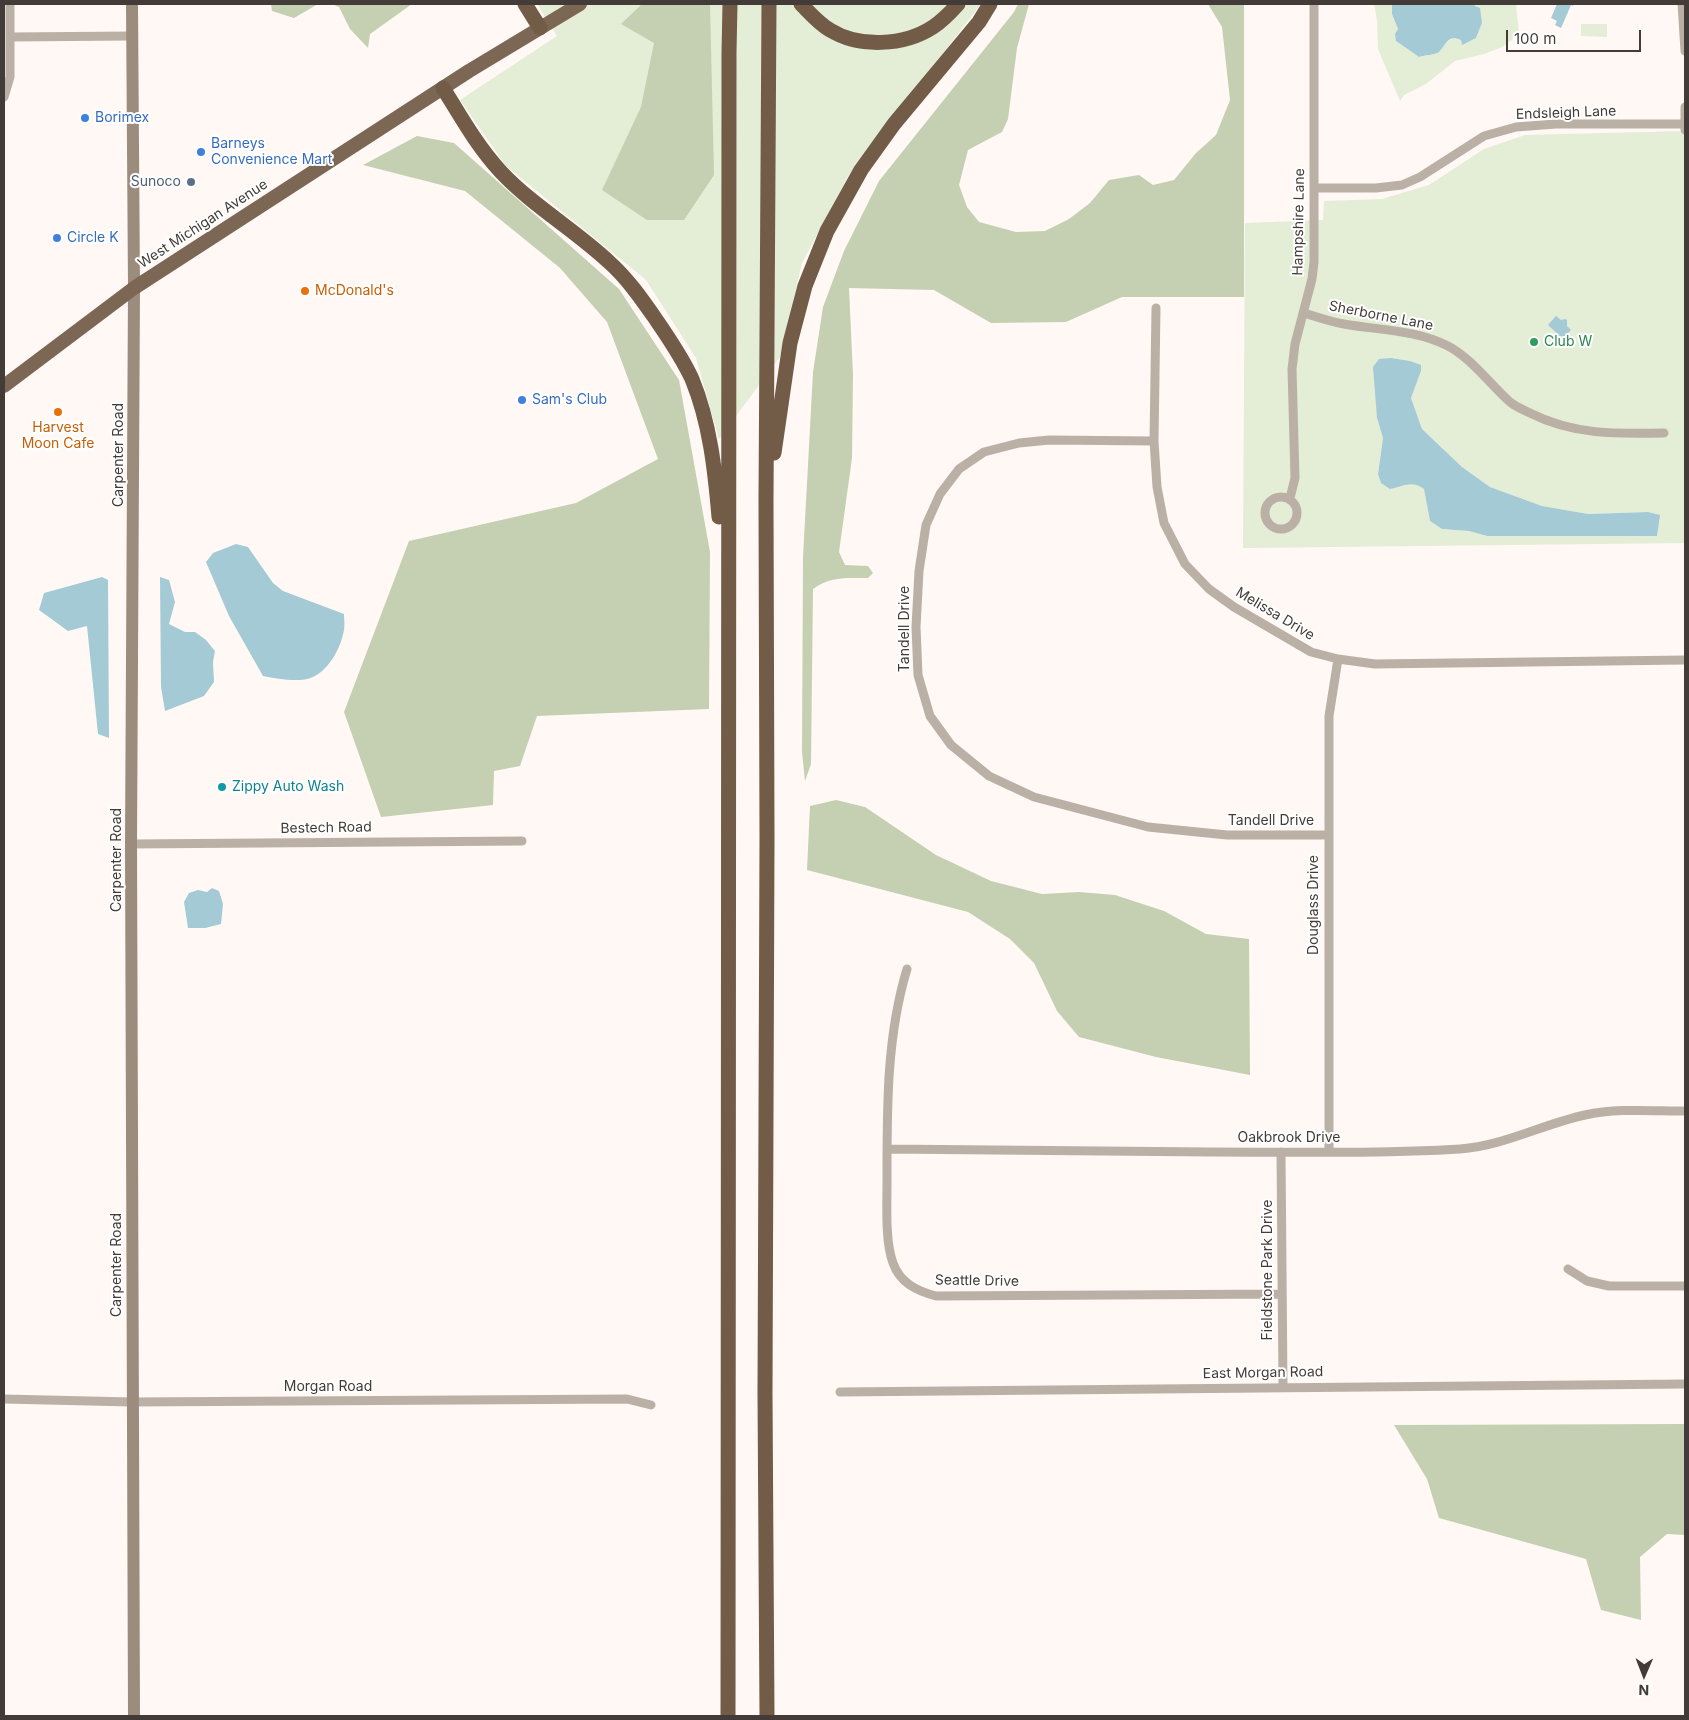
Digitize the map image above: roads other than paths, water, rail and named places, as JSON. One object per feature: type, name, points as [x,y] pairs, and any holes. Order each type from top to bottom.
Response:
[{"type":"highway","points":[[526,4],[540,28]]},
{"type":"highway","name":"West Michigan Avenue","points":[[4,386],[134,288],[443,88],[580,4]]},
{"type":"highway","points":[[728,1716],[730,4]]},
{"type":"highway","points":[[767,1716],[765,1373],[766,499],[769,4]]},
{"type":"highway","points":[[801,4],[813,17],[830,30],[850,38],[871,42],[894,41],[914,37],[948,16],[958,4]]},
{"type":"highway","points":[[766,499],[790,343],[805,286],[827,231],[860,170],[894,124],[979,22],[990,4]]},
{"type":"highway","points":[[443,88],[475,142],[502,173],[538,205],[609,262],[636,291],[675,347],[692,379],[712,445],[728,610]]},
{"type":"highway","points":[[767,1632],[775,1687],[776,1716]]},
{"type":"main road","name":"Carpenter Road","points":[[132,4],[134,288],[131,844],[134,1716]]},
{"type":"street","points":[[4,6],[9,4],[10,38],[7,65],[10,76],[4,97]]},
{"type":"street","name":"Hampshire Lane","points":[[1290,498],[1295,478],[1292,369],[1295,344],[1312,279],[1314,262],[1314,4]]},
{"type":"street","points":[[1682,4],[1685,51]]},
{"type":"street","points":[[10,38],[132,36]]},
{"type":"street","points":[[1685,107],[1685,130]]},
{"type":"street","name":"Endsleigh Lane","points":[[1314,188],[1376,188],[1402,185],[1420,177],[1484,136],[1516,126],[1556,124],[1685,124]]},
{"type":"street","name":"Melissa Drive","points":[[1156,308],[1154,441],[1157,487],[1164,523],[1185,564],[1209,590],[1234,607],[1311,652],[1338,659],[1375,664],[1685,660]]},
{"type":"street","name":"Sherborne Lane","points":[[1304,313],[1342,324],[1410,334],[1444,344],[1468,361],[1512,404],[1545,421],[1581,431],[1612,434],[1664,433]]},
{"type":"street","name":"Tandell Drive","points":[[1154,441],[1049,440],[1019,443],[984,452],[959,469],[940,494],[926,525],[919,571],[916,627],[918,675],[930,716],[951,745],[988,776],[1034,797],[1148,827],[1227,835],[1328,835]]},
{"type":"street","name":"Douglass Drive","points":[[1329,1152],[1329,716],[1338,659]]},
{"type":"street","name":"Bestech Road","points":[[131,844],[522,841]]},
{"type":"street","name":"Seattle Drive","points":[[907,969],[899,995],[890,1062],[887,1149],[888,1233],[892,1262],[898,1274],[910,1286],[923,1293],[936,1296],[1282,1294]]},
{"type":"street","name":"Oakbrook Drive","points":[[887,1149],[1281,1152],[1418,1151],[1464,1148],[1498,1142],[1561,1121],[1586,1115],[1610,1112],[1685,1111]]},
{"type":"street","name":"Fieldstone Park Drive","points":[[1281,1152],[1283,1387]]},
{"type":"street","points":[[1568,1269],[1587,1281],[1609,1286],[1685,1286]]},
{"type":"street","name":"East Morgan Road","points":[[840,1392],[1685,1384]]},
{"type":"street","name":"Morgan Road","points":[[4,1399],[132,1402],[627,1399],[651,1405]]},
{"type":"water","points":[[1392,4],[1474,4],[1480,8],[1482,23],[1476,38],[1462,45],[1461,40],[1450,39],[1439,52],[1419,57],[1396,41],[1395,34],[1398,29],[1392,14]]},
{"type":"water","points":[[1557,4],[1574,4],[1573,6],[1571,5],[1561,28],[1555,25],[1557,21],[1551,18]]},
{"type":"water","points":[[1556,316],[1561,320],[1567,320],[1567,326],[1571,330],[1563,339],[1548,325]]},
{"type":"water","points":[[1391,358],[1421,365],[1421,371],[1411,398],[1422,429],[1462,467],[1490,487],[1542,506],[1588,514],[1648,512],[1660,515],[1657,536],[1487,536],[1469,531],[1442,529],[1430,521],[1424,489],[1412,484],[1390,489],[1381,483],[1378,474],[1383,438],[1377,418],[1373,367],[1379,359]]},
{"type":"water","points":[[236,544],[248,547],[273,583],[283,591],[344,614],[343,637],[334,657],[325,669],[313,677],[295,680],[263,676],[229,616],[206,562],[213,553]]},
{"type":"water","points":[[102,577],[108,580],[109,738],[98,734],[87,626],[68,631],[39,610],[44,593]]},
{"type":"water","points":[[160,577],[169,580],[175,602],[169,624],[185,632],[195,632],[206,640],[215,651],[213,662],[214,682],[204,696],[165,711],[161,687]]},
{"type":"water","points":[[212,888],[219,891],[223,904],[221,924],[205,928],[188,928],[184,902],[189,893],[198,890],[207,892]]},
{"type":"place","name":"Borimex","points":[[85,118]]},
{"type":"place","name":"Barneys Convenience Mart","points":[[201,152]]},
{"type":"place","name":"Sunoco","points":[[191,182]]},
{"type":"place","name":"Circle K","points":[[57,238]]},
{"type":"place","name":"McDonald's","points":[[305,291]]},
{"type":"place","name":"Club W","points":[[1534,342]]},
{"type":"place","name":"Sam's Club","points":[[522,400]]},
{"type":"place","name":"Harvest Moon Cafe","points":[[58,412]]},
{"type":"place","name":"Zippy Auto Wash","points":[[222,787]]}]
